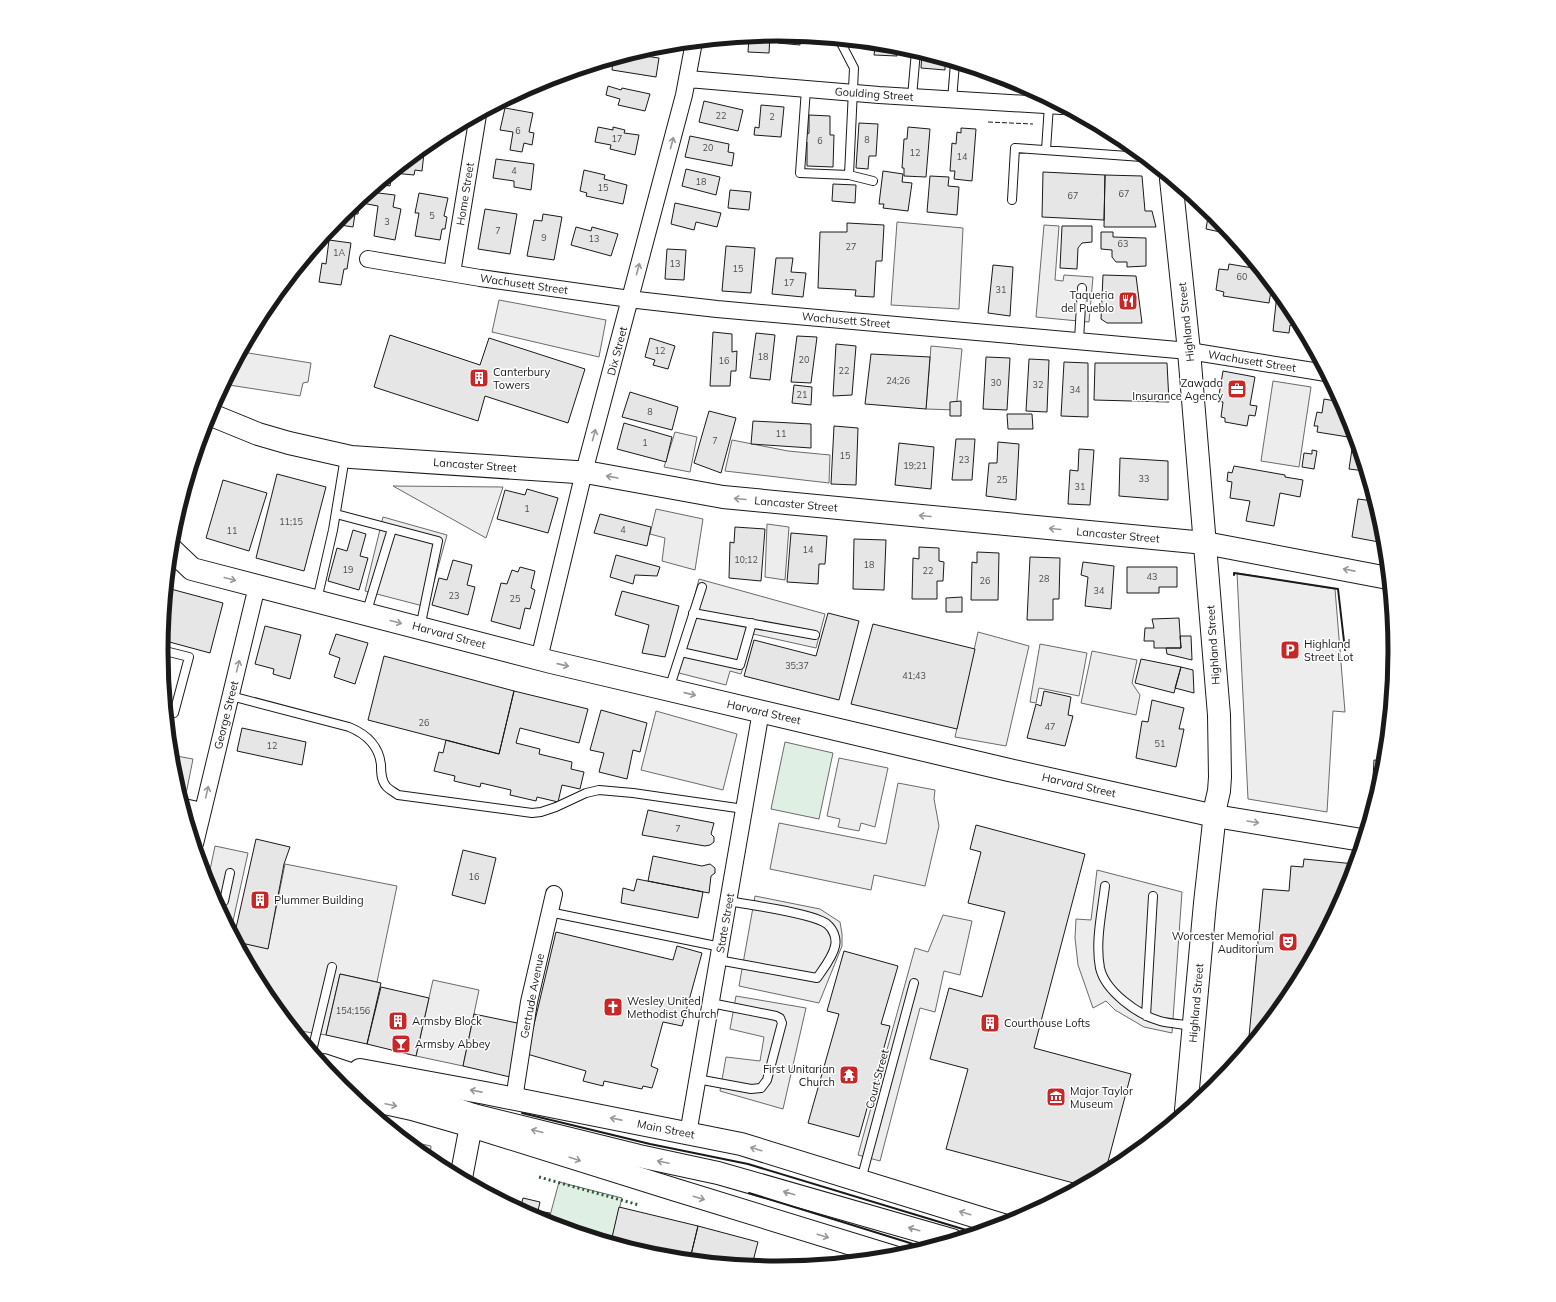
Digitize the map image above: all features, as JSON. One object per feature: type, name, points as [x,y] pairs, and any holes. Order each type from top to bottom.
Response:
[{"type":"main road","name":"Highland Street","points":[[1172,185],[1190,351],[1220,718],[1219,791],[1215,816],[1187,1104]]},
{"type":"main road","name":"Lancaster Street","points":[[215,416],[258,434],[289,443],[346,456],[584,472],[723,497],[1205,543],[1384,577]]},
{"type":"main road","points":[[176,554],[192,569]]},
{"type":"main road","name":"Harvard Street","points":[[192,569],[539,659],[1009,770],[1215,816],[1358,839]]},
{"type":"main road","name":"Main Street","points":[[331,1066],[514,1099],[741,1144],[994,1221]]},
{"type":"main road","points":[[334,1068],[472,1120],[691,1195],[881,1252]]},
{"type":"main road","points":[[364,1098],[718,1173],[944,1238]]},
{"type":"main road","points":[[462,1172],[472,1120]]},
{"type":"street","name":"Dix Street","points":[[539,659],[584,472],[688,79],[693,47]]},
{"type":"street","name":"Goulding Street","points":[[688,79],[853,93],[1051,106]]},
{"type":"street","name":"Home Street","points":[[452,273],[477,121]]},
{"type":"street","name":"Wachusett Street","points":[[368,260],[631,299],[717,309],[1190,351],[1320,372]]},
{"type":"street","name":"Harvard Street","points":[[174,564],[192,569]]},
{"type":"street","name":"George Street","points":[[197,836],[258,586]]},
{"type":"street","name":"State Street","points":[[688,1134],[761,711]]},
{"type":"street","points":[[189,808],[202,811]]},
{"type":"street","name":"Gertrude Avenue","points":[[514,1099],[529,1002],[554,894]]},
{"type":"lane","points":[[842,44],[854,68],[849,175]]},
{"type":"lane","points":[[912,97],[915,57]]},
{"type":"lane","points":[[952,100],[955,67]]},
{"type":"lane","points":[[806,89],[800,173],[849,175],[873,181]]},
{"type":"lane","points":[[1046,150],[1055,108]]},
{"type":"lane","points":[[1012,200],[1015,148],[1134,156]]},
{"type":"lane","points":[[1079,340],[1082,288]]},
{"type":"lane","points":[[317,601],[329,552],[346,456]]},
{"type":"lane","points":[[336,514],[438,541],[420,628]]},
{"type":"lane","points":[[366,614],[392,529]]},
{"type":"lane","points":[[668,690],[702,587]]},
{"type":"lane","points":[[693,613],[815,635]]},
{"type":"lane","points":[[680,652],[740,665],[752,623]]},
{"type":"lane","points":[[168,652],[189,657],[174,713]]},
{"type":"lane","points":[[230,696],[349,727],[363,733],[370,740],[377,751],[381,763],[381,776],[386,786],[398,795],[541,812],[556,807],[586,793],[599,790],[633,793],[744,809]]},
{"type":"lane","points":[[222,901],[224,901],[230,873]]},
{"type":"lane","points":[[1105,886],[1098,940],[1100,969],[1109,985],[1122,1001],[1146,1016],[1160,1021],[1194,1026]]},
{"type":"lane","points":[[1146,1016],[1153,896]]},
{"type":"lane","points":[[549,912],[817,978],[828,963],[835,946],[835,935],[827,924],[812,917],[729,901]]},
{"type":"lane","points":[[313,1046],[332,967]]},
{"type":"lane","name":"Court Street","points":[[861,1181],[914,983]]},
{"type":"lane","points":[[698,1079],[751,1089],[761,1088],[767,1080],[782,1023],[780,1018],[776,1016],[711,1003]]},
{"type":"green space","points":[[785,742],[833,753],[819,819],[771,809]]},
{"type":"green space","points":[[559,1182],[622,1198],[612,1238],[582,1229],[550,1217]]},
{"type":"shaded area","points":[[897,222],[963,228],[959,309],[891,305]]},
{"type":"shaded area","points":[[1044,225],[1059,226],[1055,280],[1063,281],[1064,275],[1093,277],[1089,322],[1036,317]]},
{"type":"shaded area","points":[[499,300],[606,320],[599,357],[492,332]]},
{"type":"shaded area","points":[[931,346],[962,349],[956,410],[926,409]]},
{"type":"shaded area","points":[[246,353],[311,363],[308,382],[303,383],[300,396],[229,385]]},
{"type":"shaded area","points":[[1273,381],[1311,387],[1299,467],[1261,461]]},
{"type":"shaded area","points":[[675,432],[697,437],[690,472],[664,467]]},
{"type":"shaded area","points":[[732,440],[788,451],[830,455],[829,483],[725,471]]},
{"type":"shaded area","points":[[393,486],[503,487],[486,538]]},
{"type":"shaded area","points":[[656,509],[703,519],[695,570],[662,561],[665,538],[650,534]]},
{"type":"shaded area","points":[[383,517],[447,535],[427,607],[365,591]]},
{"type":"shaded area","points":[[767,524],[789,527],[785,580],[765,577]]},
{"type":"shaded area","name":"Highland Street Lot","points":[[1237,573],[1335,589],[1345,712],[1333,711],[1327,812],[1248,799]]},
{"type":"shaded area","points":[[699,579],[825,614],[816,648],[753,634],[741,674],[730,671],[726,685],[675,672]]},
{"type":"shaded area","points":[[978,632],[1029,646],[1006,746],[955,737]]},
{"type":"shaded area","points":[[1040,644],[1087,653],[1079,696],[1039,688],[1036,703],[1030,702]]},
{"type":"shaded area","points":[[1092,651],[1137,660],[1132,683],[1140,695],[1136,715],[1081,703]]},
{"type":"shaded area","points":[[656,711],[737,734],[723,790],[641,770]]},
{"type":"shaded area","points":[[178,756],[193,759],[186,794],[180,770]]},
{"type":"shaded area","points":[[839,758],[888,768],[875,827],[861,823],[859,831],[838,827],[840,819],[827,816]]},
{"type":"shaded area","points":[[898,783],[935,790],[934,799],[939,826],[925,886],[874,875],[871,890],[770,869],[779,823],[886,844]]},
{"type":"shaded area","points":[[215,846],[248,853],[233,921],[231,920],[210,872]]},
{"type":"shaded area","points":[[285,864],[397,886],[377,982],[340,974],[326,1035],[301,1031],[271,990],[243,943],[268,948]]},
{"type":"shaded area","points":[[1097,870],[1182,892],[1172,1033],[1144,1027],[1115,1010],[1106,1001],[1093,1008],[1078,965],[1075,938],[1076,919],[1091,920]]},
{"type":"shaded area","points":[[755,896],[820,909],[840,922],[842,946],[819,1003],[739,986]]},
{"type":"shaded area","points":[[943,915],[972,921],[960,975],[944,971],[935,1012],[920,1008],[880,1161],[858,1155],[915,948],[928,952]]},
{"type":"shaded area","points":[[433,980],[479,990],[463,1066],[416,1056]]},
{"type":"shaded area","points":[[736,996],[806,1008],[783,1109],[720,1091],[726,1057],[760,1061],[764,1037],[730,1029]]},
{"type":"shaded area","points":[[419,1143],[431,1146],[431,1152]]},
{"type":"building","points":[[770,41],[769,53],[748,52],[749,42]]},
{"type":"building","points":[[778,41],[800,42],[800,45],[778,43]]},
{"type":"building","points":[[875,49],[897,53],[897,56],[874,55]]},
{"type":"building","points":[[646,56],[659,58],[656,77],[612,70],[613,64],[620,62]]},
{"type":"building","points":[[922,59],[945,65],[945,70],[921,68]]},
{"type":"building","points":[[608,86],[621,90],[622,88],[650,94],[645,111],[618,105],[620,99],[606,95]]},
{"type":"building","points":[[704,101],[743,110],[738,131],[699,122]]},
{"type":"building","points":[[761,105],[784,107],[781,137],[754,135],[755,127],[759,128]]},
{"type":"building","points":[[505,108],[533,113],[529,132],[534,133],[532,145],[524,143],[522,152],[510,150],[513,132],[500,130]]},
{"type":"building","points":[[809,115],[830,116],[830,135],[834,135],[833,167],[807,166],[807,142],[805,140],[806,135],[809,133]]},
{"type":"building","points":[[859,123],[878,124],[876,156],[869,156],[868,169],[856,168]]},
{"type":"building","points":[[598,127],[613,130],[613,127],[625,130],[624,133],[639,135],[635,155],[610,149],[611,145],[595,142]]},
{"type":"building","points":[[908,127],[930,129],[926,177],[904,176],[904,168],[902,168],[904,139],[907,139]]},
{"type":"building","points":[[961,128],[976,129],[972,181],[954,179],[955,171],[950,171],[952,143],[956,144],[957,132],[961,133]]},
{"type":"building","points":[[690,136],[729,144],[728,152],[734,153],[732,166],[685,157]]},
{"type":"building","points":[[424,155],[422,171],[415,170],[414,175],[399,174]]},
{"type":"building","points":[[496,159],[534,164],[531,190],[514,187],[514,181],[493,178]]},
{"type":"building","points":[[686,169],[720,177],[716,195],[682,186]]},
{"type":"building","points":[[584,170],[605,175],[604,179],[627,185],[623,204],[586,196],[587,193],[580,191]]},
{"type":"building","points":[[883,171],[903,174],[902,182],[912,183],[908,211],[883,208],[884,204],[879,204]]},
{"type":"building","points":[[1043,172],[1105,175],[1104,220],[1042,217]]},
{"type":"building","points":[[1105,175],[1142,176],[1145,211],[1152,211],[1156,227],[1104,227]]},
{"type":"building","points":[[930,176],[949,177],[948,186],[959,187],[957,215],[927,212]]},
{"type":"building","points":[[391,180],[390,186],[385,185]]},
{"type":"building","points":[[833,184],[856,185],[855,203],[832,201]]},
{"type":"building","points":[[730,190],[751,192],[749,210],[728,208]]},
{"type":"building","points":[[375,193],[395,195],[393,207],[401,209],[395,240],[374,236],[378,206],[364,203]]},
{"type":"building","points":[[419,193],[448,198],[444,216],[447,217],[445,229],[442,229],[440,240],[415,236],[419,213],[415,213]]},
{"type":"building","points":[[675,203],[721,213],[717,227],[696,222],[694,230],[671,224]]},
{"type":"building","points":[[359,209],[358,214],[355,214],[353,227],[342,225]]},
{"type":"building","points":[[485,209],[517,214],[510,254],[478,249]]},
{"type":"building","points":[[543,214],[562,217],[554,260],[527,256],[534,220],[542,221]]},
{"type":"building","points":[[1208,219],[1221,232],[1206,229]]},
{"type":"building","points":[[847,223],[884,225],[882,261],[876,261],[874,297],[855,296],[856,290],[818,288],[820,232],[847,232]]},
{"type":"building","points":[[1062,226],[1092,226],[1092,242],[1082,243],[1078,248],[1077,269],[1060,268]]},
{"type":"building","points":[[576,227],[591,231],[592,227],[618,234],[611,256],[571,245]]},
{"type":"building","points":[[1101,232],[1113,232],[1113,237],[1146,238],[1146,266],[1127,267],[1127,262],[1116,262],[1112,257],[1112,250],[1101,249]]},
{"type":"building","points":[[329,240],[351,243],[347,269],[344,269],[341,285],[319,282],[322,263],[326,264]]},
{"type":"building","points":[[726,246],[755,248],[751,293],[722,291]]},
{"type":"building","points":[[667,249],[686,250],[684,280],[665,279]]},
{"type":"building","points":[[776,258],[793,258],[791,272],[806,273],[803,297],[772,294]]},
{"type":"building","points":[[1229,264],[1252,268],[1271,292],[1269,303],[1223,296],[1224,292],[1216,290],[1219,269],[1228,270]]},
{"type":"building","points":[[993,265],[1013,267],[1010,316],[988,313]]},
{"type":"building","points":[[1103,275],[1136,276],[1142,323],[1107,323],[1101,319]]},
{"type":"building","points":[[1276,300],[1294,326],[1290,325],[1289,333],[1273,331]]},
{"type":"building","points":[[713,332],[732,334],[732,352],[737,351],[736,371],[731,371],[730,386],[710,386]]},
{"type":"building","points":[[756,333],[775,335],[770,380],[750,378]]},
{"type":"building","name":"Canterbury Towers","points":[[390,335],[480,365],[489,338],[585,369],[568,423],[485,396],[478,421],[374,387]]},
{"type":"building","points":[[797,336],[817,337],[811,383],[791,382]]},
{"type":"building","points":[[650,338],[675,346],[668,369],[653,365],[655,360],[645,357]]},
{"type":"building","points":[[836,344],[856,346],[852,395],[833,396]]},
{"type":"building","points":[[871,354],[930,357],[926,409],[865,404]]},
{"type":"building","points":[[986,357],[1010,358],[1007,410],[983,409]]},
{"type":"building","points":[[1029,359],[1049,360],[1047,412],[1026,411]]},
{"type":"building","points":[[1064,362],[1088,363],[1088,417],[1061,416]]},
{"type":"building","points":[[1095,363],[1167,363],[1169,402],[1094,400]]},
{"type":"building","name":"Zawada Insurance Agency","points":[[1223,371],[1255,377],[1250,405],[1257,406],[1255,416],[1249,415],[1247,426],[1225,422],[1225,418],[1221,417],[1223,402],[1218,401]]},
{"type":"building","points":[[794,385],[812,387],[811,405],[792,403]]},
{"type":"building","points":[[630,392],[678,407],[672,430],[622,417]]},
{"type":"building","points":[[1324,399],[1334,401],[1342,418],[1348,437],[1317,432],[1318,426],[1314,426],[1317,412],[1322,413]]},
{"type":"building","points":[[961,401],[961,416],[950,416],[950,402]]},
{"type":"building","points":[[709,411],[736,418],[721,473],[694,463]]},
{"type":"building","points":[[1007,414],[1032,414],[1033,429],[1008,429]]},
{"type":"building","points":[[753,421],[811,424],[811,448],[751,444]]},
{"type":"building","points":[[624,423],[672,437],[666,462],[617,449]]},
{"type":"building","points":[[834,426],[858,428],[856,485],[831,484]]},
{"type":"building","points":[[956,439],[975,439],[972,480],[952,480]]},
{"type":"building","points":[[998,442],[1019,444],[1016,500],[986,496],[989,463],[997,463]]},
{"type":"building","points":[[899,443],[934,447],[931,489],[895,485]]},
{"type":"building","points":[[1079,449],[1094,450],[1090,505],[1068,504],[1070,470],[1078,471]]},
{"type":"building","points":[[1352,449],[1354,449],[1360,470],[1349,469]]},
{"type":"building","points":[[1312,450],[1317,451],[1314,469],[1302,467],[1304,453],[1312,454]]},
{"type":"building","points":[[1120,458],[1168,461],[1168,500],[1119,496]]},
{"type":"building","points":[[1234,466],[1285,475],[1285,477],[1303,480],[1300,497],[1280,493],[1274,526],[1246,521],[1250,501],[1230,498],[1232,482],[1227,481],[1228,472],[1232,473]]},
{"type":"building","points":[[277,474],[326,487],[304,571],[256,558]]},
{"type":"building","points":[[223,480],[267,493],[249,551],[206,538]]},
{"type":"building","points":[[527,489],[558,498],[548,533],[497,519],[505,490],[525,495]]},
{"type":"building","points":[[1358,499],[1369,500],[1378,542],[1352,537]]},
{"type":"building","points":[[600,514],[651,527],[647,546],[594,533]]},
{"type":"building","points":[[735,527],[765,529],[761,581],[729,578],[730,542],[734,543]]},
{"type":"building","points":[[353,530],[366,534],[360,556],[368,558],[359,590],[328,581],[337,548],[347,551]]},
{"type":"building","points":[[791,533],[827,536],[825,564],[819,564],[818,584],[787,582]]},
{"type":"building","points":[[854,539],[886,540],[884,590],[853,589]]},
{"type":"building","points":[[919,547],[939,548],[939,561],[944,562],[943,581],[937,581],[937,599],[912,599],[913,558],[919,559]]},
{"type":"building","points":[[977,552],[999,553],[998,600],[971,600],[972,562],[977,563]]},
{"type":"building","points":[[616,555],[660,567],[657,576],[635,575],[633,584],[610,577]]},
{"type":"building","points":[[1030,557],[1060,558],[1059,599],[1053,599],[1053,620],[1027,620]]},
{"type":"building","points":[[453,560],[472,565],[467,585],[475,587],[468,615],[432,605],[439,578],[447,580]]},
{"type":"building","points":[[1083,562],[1114,566],[1111,609],[1085,606],[1088,577],[1081,575]]},
{"type":"building","points":[[520,567],[535,571],[531,588],[535,590],[530,609],[525,608],[520,629],[491,621],[501,583],[507,584],[512,570],[518,572]]},
{"type":"building","points":[[1127,567],[1177,567],[1177,587],[1159,587],[1159,593],[1127,593]]},
{"type":"building","points":[[171,589],[223,603],[210,653],[168,642]]},
{"type":"building","points":[[622,591],[679,606],[665,657],[642,653],[649,625],[615,615]]},
{"type":"building","points":[[962,597],[962,612],[946,612],[946,598]]},
{"type":"building","points":[[828,613],[859,621],[839,700],[744,676],[754,640],[816,656]]},
{"type":"building","points":[[1179,618],[1181,648],[1154,648],[1154,641],[1144,641],[1145,628],[1154,628],[1152,619]]},
{"type":"building","points":[[873,624],[975,649],[957,729],[851,704]]},
{"type":"building","points":[[265,626],[301,635],[290,679],[273,674],[274,669],[255,664]]},
{"type":"building","points":[[336,634],[368,643],[355,684],[334,677],[340,658],[329,654]]},
{"type":"building","points":[[1180,636],[1191,636],[1192,660],[1167,654],[1166,648],[1181,648]]},
{"type":"building","points":[[384,656],[514,691],[499,754],[368,720]]},
{"type":"building","points":[[1141,659],[1181,667],[1174,693],[1135,683]]},
{"type":"building","points":[[1181,667],[1193,670],[1194,693],[1175,688]]},
{"type":"building","points":[[514,691],[588,709],[579,743],[520,728],[516,743],[540,749],[539,754],[572,762],[571,769],[584,772],[580,789],[562,785],[558,802],[537,797],[536,801],[510,795],[511,790],[481,783],[480,787],[454,781],[455,776],[434,771],[439,752],[443,753],[446,740],[499,754]]},
{"type":"building","points":[[1044,691],[1071,697],[1068,715],[1073,716],[1065,746],[1027,738],[1036,704],[1041,706]]},
{"type":"building","points":[[1152,700],[1184,708],[1179,729],[1184,729],[1176,767],[1136,758],[1142,721],[1148,722]]},
{"type":"building","points":[[601,710],[647,723],[640,752],[633,750],[627,779],[599,772],[604,753],[590,750]]},
{"type":"building","points":[[242,728],[306,742],[302,765],[237,751]]},
{"type":"building","points":[[1374,760],[1378,760],[1376,770],[1373,785]]},
{"type":"building","points":[[648,810],[714,823],[711,834],[714,837],[714,842],[705,846],[642,835]]},
{"type":"building","name":"Courthouse Lofts","points":[[976,825],[1085,854],[1034,1048],[1131,1074],[1107,1164],[1075,1183],[946,1149],[968,1069],[930,1059],[949,988],[982,997],[1005,912],[968,903],[981,852],[970,849]]},
{"type":"building","name":"Plummer Building","points":[[256,839],[290,847],[284,864],[268,949],[243,943],[236,930]]},
{"type":"building","points":[[463,850],[496,858],[485,904],[452,895]]},
{"type":"building","points":[[653,856],[702,866],[710,864],[715,868],[715,873],[711,876],[709,893],[648,881]]},
{"type":"building","name":"Worcester Memorial Auditorium","points":[[1304,859],[1350,863],[1325,921],[1306,956],[1285,990],[1249,1038],[1263,889],[1289,891],[1291,866],[1303,867]]},
{"type":"building","points":[[637,879],[703,892],[698,918],[621,903],[623,888],[634,891]]},
{"type":"building","name":"Wesley United Methodist Church","points":[[556,932],[673,960],[677,946],[702,953],[682,1026],[663,1022],[651,1066],[658,1069],[652,1088],[643,1086],[642,1089],[604,1081],[603,1086],[583,1081],[586,1071],[527,1054]]},
{"type":"building","name":"First Unitarian Church","points":[[844,951],[898,966],[881,1024],[890,1026],[859,1137],[808,1123],[839,1014],[827,1011]]},
{"type":"building","points":[[340,974],[381,983],[367,1044],[326,1035]]},
{"type":"building","name":"Armsby Block","points":[[381,987],[429,998],[416,1056],[367,1044]]},
{"type":"building","points":[[474,1014],[522,1024],[510,1077],[463,1066]]},
{"type":"building","points":[[523,1198],[540,1202],[538,1211],[550,1213],[549,1217],[545,1215],[521,1204]]},
{"type":"building","points":[[619,1207],[698,1226],[691,1255],[612,1238]]},
{"type":"building","points":[[698,1226],[758,1242],[753,1260],[691,1255]]},
{"type":"hedge","points":[[539,1177],[639,1205]]},
{"type":"fence","points":[[988,122],[1033,124]]},
{"type":"fence","points":[[1387,678],[1387,685]]},
{"type":"wall","points":[[1234,575],[1234,573],[1338,589],[1345,650]]},
{"type":"wall","points":[[522,1113],[650,1144],[748,1164],[968,1231]]},
{"type":"wall","points":[[749,1193],[915,1245]]},
{"type":"place","name":"Taqueria del Pueblo","points":[[1128,301]]},
{"type":"place","name":"Canterbury Towers","points":[[479,378]]},
{"type":"place","name":"Zawada Insurance Agency","points":[[1237,389]]},
{"type":"place","name":"Highland Street Lot","points":[[1290,650]]},
{"type":"place","name":"Plummer Building","points":[[260,900]]},
{"type":"place","name":"Worcester Memorial Auditorium","points":[[1288,942]]},
{"type":"place","name":"Wesley United Methodist Church","points":[[613,1007]]},
{"type":"place","name":"Armsby Block","points":[[398,1021]]},
{"type":"place","name":"Courthouse Lofts","points":[[990,1023]]},
{"type":"place","name":"Armsby Abbey","points":[[401,1044]]},
{"type":"place","name":"First Unitarian Church","points":[[849,1075]]},
{"type":"place","name":"Major Taylor Museum","points":[[1056,1097]]}]
